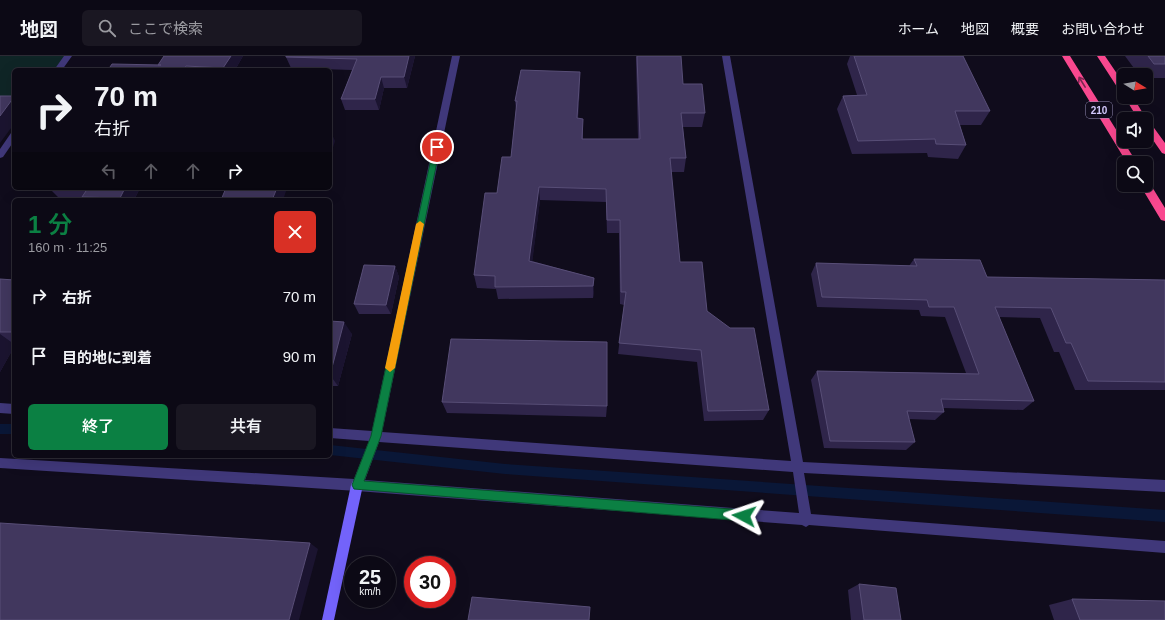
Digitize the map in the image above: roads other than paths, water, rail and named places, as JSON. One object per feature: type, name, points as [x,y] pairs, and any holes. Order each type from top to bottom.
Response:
[{"type":"highway","name":"210","points":[[1066,56],[1128,156]]},
{"type":"highway","points":[[1101,56],[1117,80]]},
{"type":"highway","points":[[1153,133],[1165,151]]},
{"type":"highway","points":[[1149,192],[1165,217]]},
{"type":"street","points":[[59,68],[68,56]]},
{"type":"street","points":[[328,620],[357,485],[376,436],[456,56]]},
{"type":"street","points":[[726,56],[806,520]]},
{"type":"street","points":[[0,155],[12,138]]},
{"type":"street","points":[[0,408],[12,409]]},
{"type":"street","points":[[332,433],[798,467],[1165,486]]},
{"type":"street","points":[[0,464],[357,485],[1165,547]]},
{"type":"waterway","points":[[0,429],[12,429]]},
{"type":"waterway","points":[[332,450],[505,469],[1165,516]]}]
